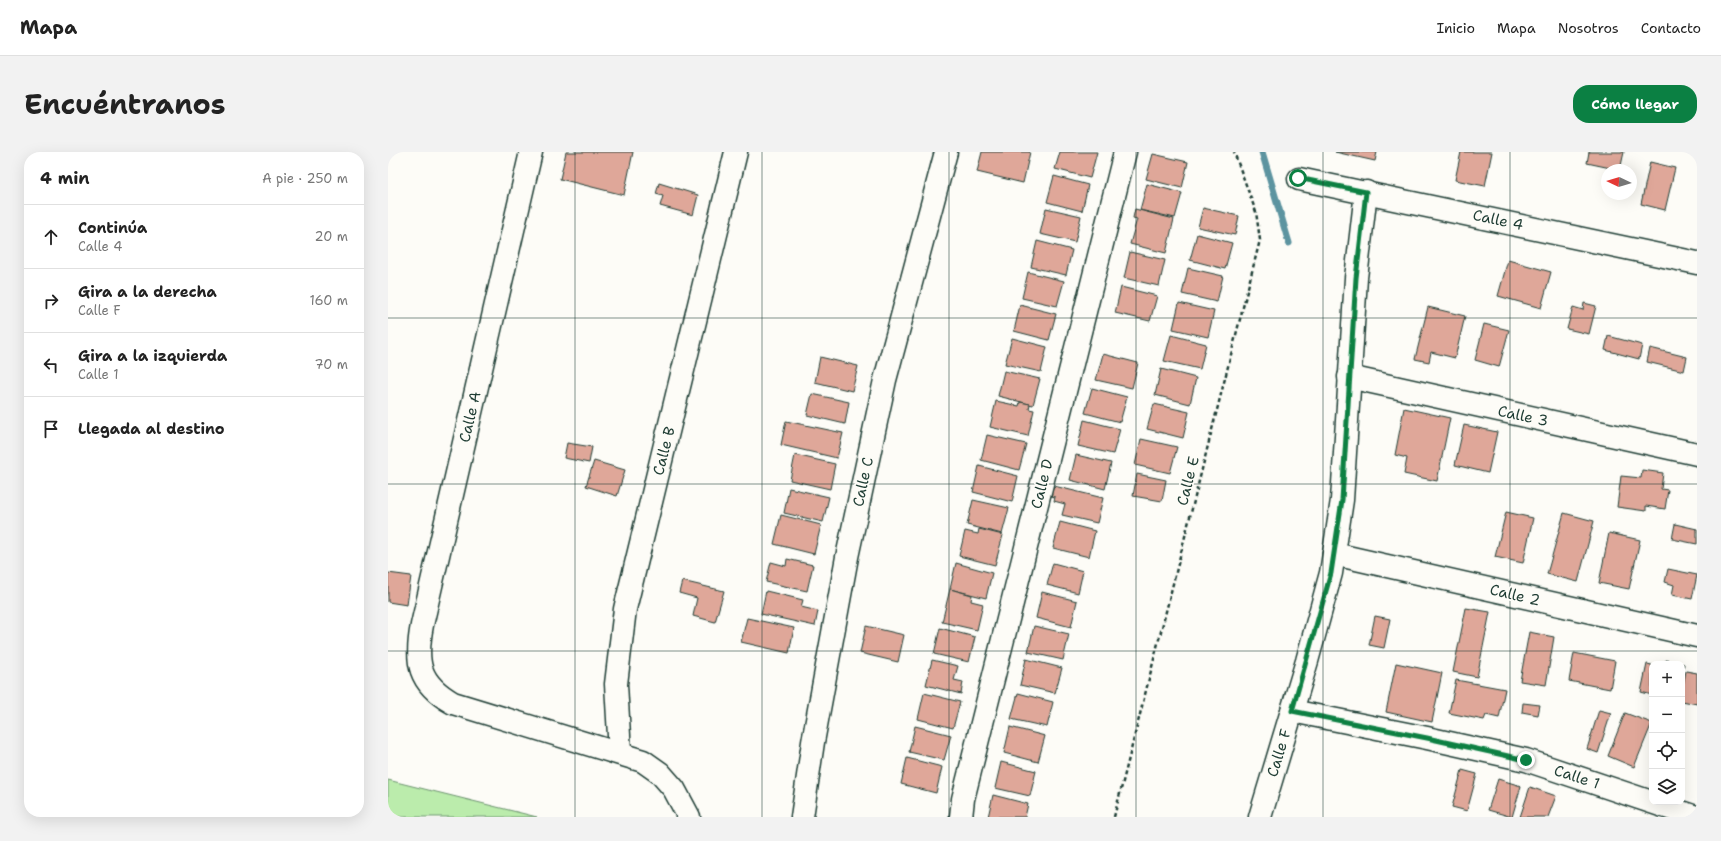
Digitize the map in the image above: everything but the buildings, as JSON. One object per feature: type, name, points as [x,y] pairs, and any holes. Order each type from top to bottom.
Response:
[{"type":"street","name":"Calle A","points":[[531,152],[422,625],[418,645],[420,666],[427,682],[438,694],[453,703],[620,753]]},
{"type":"street","name":"Calle B","points":[[620,753],[616,684],[625,609],[736,152]]},
{"type":"street","name":"Calle C","points":[[802,817],[813,742],[847,556],[885,380],[946,152]]},
{"type":"street","name":"Calle D","points":[[961,817],[963,799],[1125,152]]},
{"type":"street","name":"Calle 4","points":[[1298,178],[1697,263]]},
{"type":"street","name":"Calle F","points":[[1260,817],[1331,573],[1342,500],[1356,278],[1366,192]]},
{"type":"street","name":"Calle 3","points":[[1349,378],[1697,454]]},
{"type":"street","name":"Calle 2","points":[[1334,554],[1697,636]]},
{"type":"street","name":"Calle 1","points":[[1292,711],[1427,738],[1526,760],[1696,817]]},
{"type":"street","points":[[620,753],[643,761],[660,773],[674,789],[689,817]]},
{"type":"path","name":"Calle E","points":[[1114,817],[1260,240],[1256,212],[1234,152]]},
{"type":"green space","points":[[388,780],[537,817],[388,817]]},
{"type":"waterway","points":[[1262,152],[1289,243]]},
{"type":"route","points":[[1298,178],[1366,192],[1356,278],[1342,500],[1331,573],[1292,711],[1427,738],[1526,760]]}]
